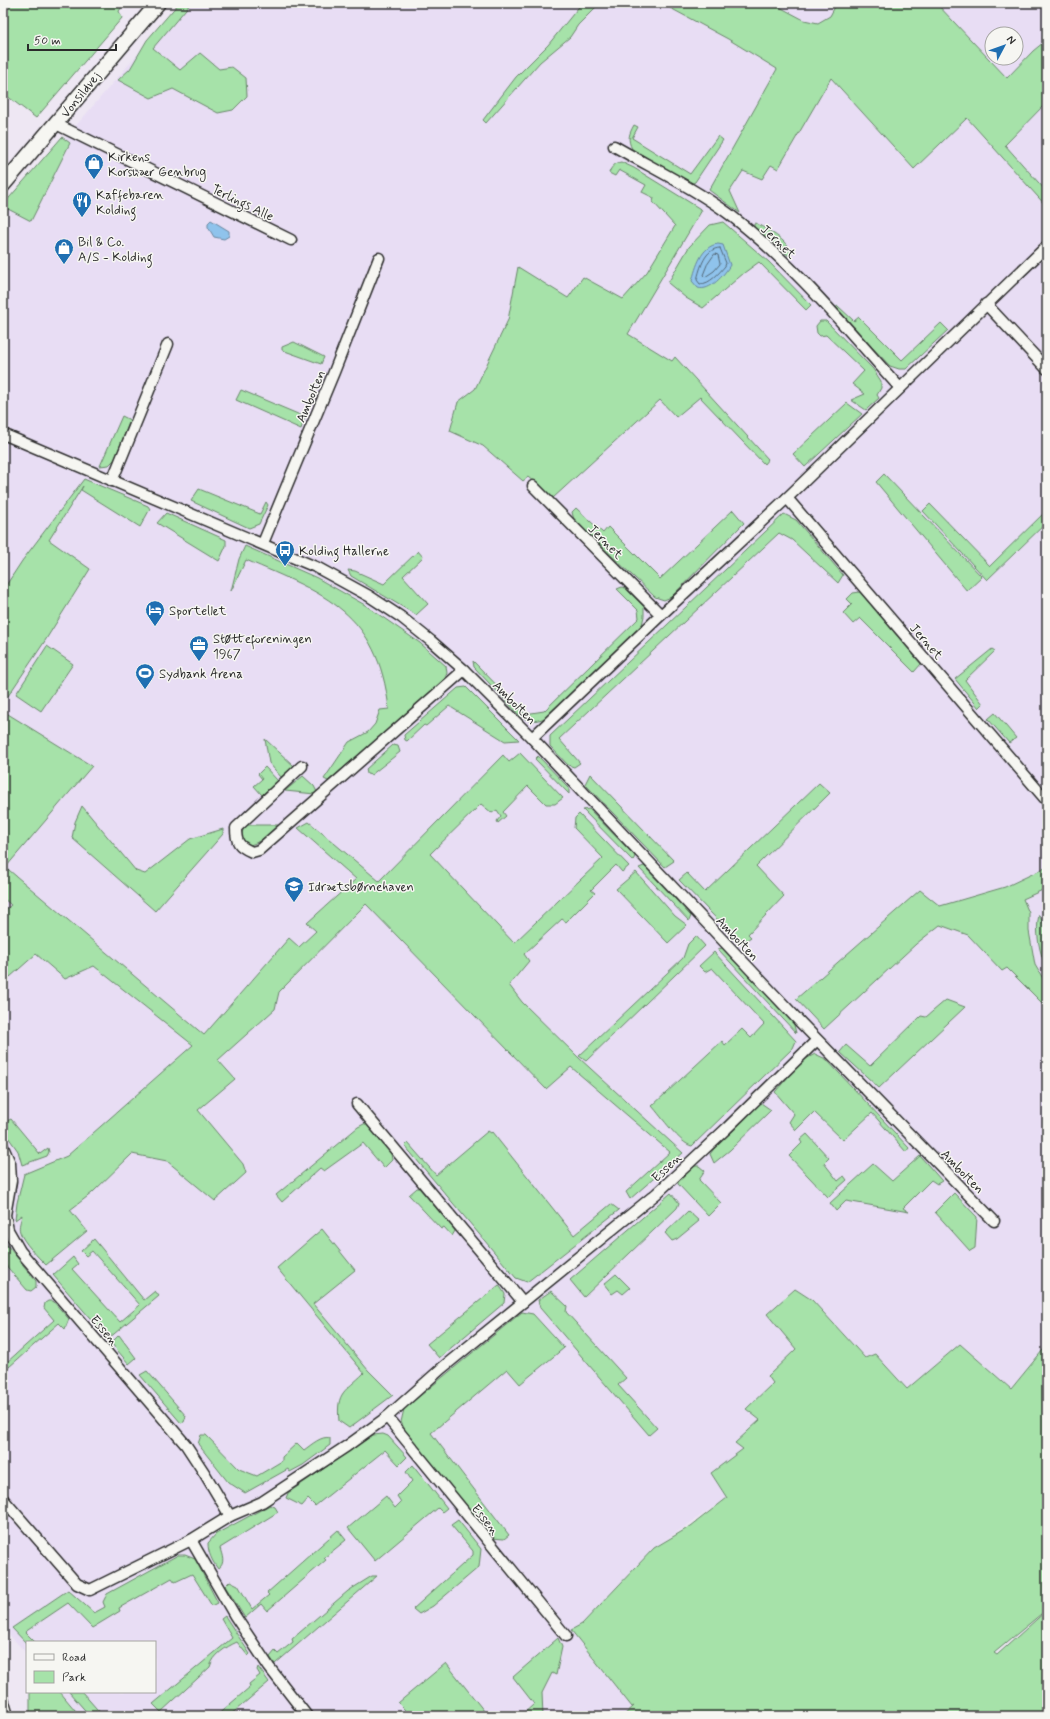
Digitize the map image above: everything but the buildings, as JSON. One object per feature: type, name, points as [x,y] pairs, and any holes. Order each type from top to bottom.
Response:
[{"type":"main road","name":"Vonsildvej","points":[[3,185],[158,3]]},
{"type":"street","name":"Terlings Alle","points":[[56,124],[290,240]]},
{"type":"street","name":"Jernet","points":[[614,146],[728,214],[762,242],[798,276],[900,388]]},
{"type":"street","points":[[532,738],[661,614],[787,498],[1047,246]]},
{"type":"street","name":"Ambolten","points":[[263,543],[332,379],[379,258]]},
{"type":"street","points":[[986,304],[1047,369]]},
{"type":"street","points":[[112,481],[168,344]]},
{"type":"street","name":"Ambolten","points":[[3,434],[112,481],[263,543],[318,568],[370,596],[415,628],[464,670],[532,738],[817,1040],[994,1222]]},
{"type":"street","name":"Jernet","points":[[533,486],[661,614]]},
{"type":"street","name":"Jernet","points":[[787,498],[1047,801]]},
{"type":"street","points":[[302,766],[236,828],[236,839],[242,848],[252,852],[258,850],[464,670]]},
{"type":"street","name":"Essen","points":[[3,1499],[77,1584],[90,1590],[191,1540],[230,1516],[262,1502],[347,1446],[387,1417],[442,1368],[656,1194],[727,1128],[817,1040]]},
{"type":"street","points":[[357,1104],[523,1302]]},
{"type":"street","name":"Essen","points":[[3,1147],[10,1163],[11,1181],[5,1215],[8,1230],[20,1251],[186,1445],[230,1516]]},
{"type":"street","name":"Essen","points":[[387,1417],[566,1636]]},
{"type":"street","points":[[191,1540],[235,1616],[269,1667],[307,1716]]},
{"type":"street","points":[[3,1700],[8,1716]]},
{"type":"shaded area","points":[[182,3],[1047,3],[1047,1345],[1011,1389],[960,1344],[907,1389],[875,1354],[865,1358],[812,1300],[794,1289],[777,1305],[793,1320],[814,1399],[711,1473],[727,1498],[654,1548],[582,1624],[571,1630],[632,1707],[622,1716],[80,1716],[61,1693],[156,1693],[156,1641],[26,1641],[26,1653],[3,1628],[3,210]]},
{"type":"green space","points":[[3,3],[102,3],[106,5],[107,3],[125,3],[119,11],[122,18],[36,118],[3,93]]},
{"type":"green space","points":[[179,3],[191,3],[153,48],[180,70],[200,53],[219,69],[232,67],[246,78],[247,96],[233,110],[218,113],[173,89],[151,98],[118,80],[130,69],[147,40]]},
{"type":"green space","points":[[582,3],[600,3],[578,25],[570,37],[540,62],[486,123],[483,120],[516,77],[548,45]]},
{"type":"green space","points":[[661,3],[772,3],[804,20],[818,23],[830,16],[837,3],[936,3],[984,54],[984,66],[996,66],[1007,78],[1019,66],[1024,66],[1024,60],[1044,42],[1047,46],[1047,104],[1046,103],[1005,145],[1047,192],[1047,207],[967,118],[914,169],[831,78],[778,169],[771,165],[762,179],[743,171],[730,191],[740,213],[709,190],[777,69],[728,39]]},
{"type":"green space","points":[[634,125],[638,127],[632,138],[690,174],[718,136],[723,140],[695,182],[691,184],[632,149],[629,137]]},
{"type":"green space","points":[[62,137],[70,143],[31,221],[8,209],[3,214],[3,205]]},
{"type":"green space","points":[[621,162],[634,168],[702,210],[628,334],[672,361],[675,357],[768,459],[764,464],[700,397],[676,417],[660,400],[553,498],[528,477],[523,481],[483,446],[450,431],[458,402],[475,389],[508,320],[518,267],[568,298],[583,277],[623,299],[647,272],[675,226],[653,202],[654,198],[642,192],[646,185],[619,170],[615,176],[609,173],[617,163]]},
{"type":"green space","points":[[723,222],[769,262],[811,305],[806,310],[759,262],[703,308],[686,298],[668,283],[689,247],[710,225]]},
{"type":"green space","points":[[756,223],[781,239],[792,253],[789,256],[754,228],[754,224]]},
{"type":"green space","points":[[838,306],[854,321],[859,317],[902,360],[941,323],[948,330],[906,369],[899,369],[890,366],[835,308]]},
{"type":"green space","points":[[820,321],[826,321],[873,369],[881,381],[881,388],[877,395],[879,398],[866,410],[851,400],[865,394],[852,384],[864,371],[826,335],[820,336],[817,333],[816,326]]},
{"type":"green space","points":[[294,342],[324,357],[321,364],[282,350],[282,347]]},
{"type":"green space","points":[[241,390],[305,417],[301,429],[236,400]]},
{"type":"green space","points":[[847,403],[862,414],[805,467],[793,454]]},
{"type":"green space","points":[[122,416],[130,420],[115,459],[109,465],[100,466]]},
{"type":"green space","points":[[884,474],[982,577],[967,591],[876,482]]},
{"type":"green space","points":[[84,479],[148,506],[150,509],[140,527],[81,490],[83,486],[49,540],[90,569],[8,696],[3,693],[3,590],[22,561]]},
{"type":"green space","points":[[199,489],[260,514],[266,502],[268,505],[259,524],[249,528],[191,501]]},
{"type":"green space","points":[[930,504],[990,566],[1047,510],[1047,522],[987,580],[923,511]]},
{"type":"green space","points":[[576,508],[603,533],[608,527],[660,579],[733,510],[744,523],[671,597],[664,600],[655,597],[574,520],[572,512]]},
{"type":"green space","points":[[166,513],[226,540],[226,546],[219,561],[157,523]]},
{"type":"green space","points":[[784,514],[796,520],[843,575],[838,583],[792,540],[779,533],[559,739],[580,763],[574,767],[568,765],[550,746],[550,736]]},
{"type":"green space","points":[[245,546],[317,578],[365,605],[420,643],[446,666],[447,673],[444,681],[328,781],[324,779],[349,742],[368,732],[375,724],[380,710],[389,709],[383,676],[373,650],[360,628],[343,611],[323,597],[300,584],[246,560],[231,591],[239,559]]},
{"type":"green space","points":[[418,551],[423,557],[403,576],[428,604],[416,615],[351,576],[348,570],[355,571],[384,584]]},
{"type":"green space","points":[[622,587],[625,588],[644,607],[642,625],[545,718],[532,721],[519,715],[474,667],[473,661],[525,714],[544,711],[639,618],[638,610],[617,589]]},
{"type":"green space","points":[[860,592],[921,664],[914,672],[860,618],[853,624],[843,613],[852,604],[847,599],[853,593]]},
{"type":"green space","points":[[47,646],[73,664],[41,711],[16,694]]},
{"type":"green space","points":[[992,649],[995,651],[965,680],[983,704],[979,708],[955,679]]},
{"type":"green space","points":[[466,687],[519,740],[505,741],[449,706],[426,726],[424,725],[407,741],[405,740],[404,735],[458,688]]},
{"type":"green space","points":[[3,711],[92,766],[6,867],[3,864]]},
{"type":"green space","points":[[995,713],[1016,738],[1009,743],[988,719]]},
{"type":"green space","points":[[265,739],[294,766],[281,777],[269,763]]},
{"type":"green space","points":[[393,745],[398,746],[400,752],[371,775],[367,774],[366,769]]},
{"type":"green space","points":[[520,753],[563,798],[555,804],[546,804],[528,786],[503,812],[506,816],[498,823],[497,821],[501,816],[497,810],[492,813],[481,804],[430,854],[514,943],[603,858],[574,828],[575,818],[579,814],[629,866],[622,872],[616,865],[591,890],[595,893],[566,922],[562,919],[524,954],[529,961],[509,985],[522,1002],[579,1058],[683,1153],[630,1199],[626,1192],[670,1152],[571,1067],[546,1089],[366,904],[279,992],[275,1009],[218,1060],[235,1079],[198,1110],[243,1164],[246,1173],[215,1201],[167,1161],[132,1154],[92,1193],[70,1210],[87,1231],[46,1265],[31,1249],[20,1232],[19,1228],[22,1215],[15,1220],[17,1203],[24,1174],[67,1156],[193,1045],[94,966],[65,979],[36,954],[10,977],[3,969],[3,912],[11,905],[3,898],[3,865],[204,1035],[289,938],[299,947],[316,931],[307,923],[356,879],[298,828],[309,822],[379,881],[503,755],[509,762]]},
{"type":"green space","points":[[538,756],[569,788],[569,794],[535,759]]},
{"type":"green space","points":[[265,767],[278,781],[262,795],[254,786],[262,779],[258,774]]},
{"type":"green space","points":[[590,774],[674,861],[665,867],[585,784]]},
{"type":"green space","points":[[303,776],[314,786],[317,792],[315,794],[285,791]]},
{"type":"green space","points":[[819,783],[830,793],[756,866],[784,896],[748,934],[751,937],[741,944],[679,880],[687,873],[705,892]]},
{"type":"green space","points":[[82,806],[136,871],[145,874],[190,839],[223,829],[223,834],[155,911],[72,838],[75,822]]},
{"type":"green space","points":[[589,809],[635,856],[633,861],[583,810]]},
{"type":"green space","points":[[245,825],[278,825],[267,836],[255,843],[245,846],[241,842]]},
{"type":"green space","points":[[644,866],[691,916],[689,921],[639,868]]},
{"type":"green space","points":[[1047,867],[1047,888],[1023,899],[1029,913],[1029,931],[1035,965],[1047,985],[1047,1008],[1007,968],[1002,971],[968,935],[940,925],[916,944],[824,1029],[796,999],[920,890],[940,906],[1005,887]]},
{"type":"green space","points":[[636,872],[675,916],[687,925],[668,943],[616,889]]},
{"type":"green space","points":[[1039,915],[1043,923],[1047,922],[1047,968],[1038,942],[1037,928]]},
{"type":"green space","points":[[696,936],[705,946],[586,1061],[579,1056],[683,958],[688,944]]},
{"type":"green space","points":[[722,948],[793,1021],[796,1033],[718,949]]},
{"type":"green space","points":[[714,952],[796,1041],[793,1048],[692,1146],[676,1135],[652,1106],[722,1041],[725,1045],[742,1029],[751,1038],[764,1024],[712,968],[705,972],[699,966]]},
{"type":"green space","points":[[946,1000],[965,1007],[879,1088],[840,1052],[846,1045],[870,1066],[921,1016],[926,1017]]},
{"type":"green space","points":[[815,1054],[826,1059],[909,1148],[906,1152],[872,1113],[843,1140],[814,1112],[796,1130],[789,1122],[794,1114],[775,1092],[802,1061]]},
{"type":"green space","points":[[761,1103],[771,1110],[730,1150],[714,1163],[710,1154],[713,1150]]},
{"type":"green space","points":[[11,1119],[40,1154],[48,1148],[49,1152],[47,1156],[22,1165],[18,1151],[3,1130],[3,1123]]},
{"type":"green space","points":[[366,1123],[391,1153],[392,1160],[384,1168],[363,1143],[324,1171],[320,1168],[282,1202],[276,1195],[358,1127]]},
{"type":"green space","points":[[488,1131],[491,1133],[492,1132],[574,1235],[611,1204],[619,1210],[527,1282],[516,1278],[405,1146],[408,1143],[436,1175]]},
{"type":"green space","points":[[807,1134],[829,1158],[824,1163],[838,1181],[844,1176],[847,1180],[828,1197],[789,1156],[802,1143],[800,1140]]},
{"type":"green space","points":[[920,1156],[942,1181],[937,1184],[931,1180],[903,1208],[909,1212],[846,1201],[836,1211],[830,1203],[873,1164],[892,1181]]},
{"type":"green space","points":[[695,1166],[699,1166],[705,1171],[699,1180],[721,1203],[708,1216],[678,1184],[678,1180]]},
{"type":"green space","points":[[419,1188],[453,1228],[455,1231],[452,1236],[444,1227],[441,1229],[409,1195]]},
{"type":"green space","points":[[671,1193],[679,1203],[677,1208],[584,1297],[570,1280]]},
{"type":"green space","points":[[954,1193],[977,1217],[975,1248],[970,1251],[935,1212]]},
{"type":"green space","points":[[688,1211],[699,1221],[677,1239],[672,1241],[665,1233]]},
{"type":"green space","points":[[322,1229],[355,1270],[313,1304],[368,1370],[393,1395],[349,1428],[339,1421],[339,1404],[343,1393],[364,1373],[277,1268]]},
{"type":"green space","points":[[94,1239],[144,1300],[155,1291],[159,1296],[108,1339],[53,1275],[73,1257],[78,1264],[72,1269],[120,1322],[140,1305],[92,1251],[86,1256],[81,1251]]},
{"type":"green space","points":[[3,1240],[36,1281],[36,1287],[31,1291],[27,1290],[3,1262]]},
{"type":"green space","points":[[616,1274],[630,1288],[623,1294],[618,1290],[612,1294],[604,1284]]},
{"type":"green space","points":[[499,1285],[505,1294],[504,1303],[439,1358],[427,1344]]},
{"type":"green space","points":[[795,1289],[812,1300],[865,1358],[875,1354],[907,1389],[960,1344],[1011,1389],[1047,1345],[1047,1609],[994,1653],[997,1655],[1047,1610],[1047,1716],[623,1716],[634,1706],[632,1707],[571,1630],[582,1624],[654,1548],[691,1526],[727,1498],[711,1473],[743,1449],[735,1443],[760,1420],[746,1409],[773,1383],[768,1376],[796,1349],[767,1314]]},
{"type":"green space","points":[[551,1291],[567,1306],[566,1312],[626,1378],[618,1385],[657,1428],[649,1435],[540,1308],[538,1300]]},
{"type":"green space","points":[[48,1301],[53,1301],[69,1319],[65,1329],[59,1323],[9,1367],[6,1363],[54,1320],[44,1308],[45,1303]]},
{"type":"green space","points":[[522,1312],[533,1314],[564,1348],[520,1384],[507,1369],[431,1433],[509,1535],[504,1539],[491,1538],[405,1430],[401,1422],[404,1409]]},
{"type":"green space","points":[[119,1335],[136,1358],[129,1364],[111,1343]]},
{"type":"green space","points":[[147,1371],[186,1416],[184,1422],[181,1423],[140,1375]]},
{"type":"green space","points":[[383,1434],[388,1436],[407,1457],[399,1465],[385,1450],[315,1506],[308,1499],[302,1506],[286,1498],[288,1493],[373,1435]]},
{"type":"green space","points":[[201,1435],[206,1435],[239,1469],[257,1476],[282,1461],[282,1457],[297,1443],[304,1450],[317,1441],[327,1437],[330,1438],[330,1445],[303,1465],[290,1472],[288,1469],[245,1493],[228,1482],[198,1444]]},
{"type":"green space","points":[[413,1465],[447,1508],[442,1512],[438,1508],[375,1561],[348,1528],[386,1496],[395,1508],[401,1502],[397,1496],[412,1481],[406,1472]]},
{"type":"green space","points":[[270,1505],[275,1507],[278,1512],[220,1548],[223,1562],[218,1569],[211,1557],[208,1543],[216,1534]]},
{"type":"green space","points":[[458,1520],[481,1549],[479,1567],[433,1606],[419,1614],[413,1609],[473,1555],[473,1551],[451,1525]]},
{"type":"green space","points":[[338,1530],[346,1540],[324,1558],[326,1560],[267,1611],[261,1604],[245,1618],[225,1586],[230,1581],[238,1585],[252,1609],[269,1595],[267,1593]]},
{"type":"green space","points":[[178,1555],[185,1555],[195,1559],[218,1603],[212,1606],[192,1574],[175,1582],[172,1578],[119,1608],[120,1611],[92,1628],[68,1603],[25,1632],[34,1641],[26,1641],[26,1643],[12,1628],[68,1590],[94,1613],[105,1607],[103,1602],[107,1594]]},
{"type":"green space","points":[[372,1576],[377,1576],[275,1664],[270,1657],[275,1651],[278,1654],[293,1642],[292,1639],[348,1591]]},
{"type":"green space","points":[[225,1616],[250,1654],[248,1656],[237,1642],[224,1649],[217,1655],[210,1667],[161,1712],[153,1704],[232,1638],[221,1619]]},
{"type":"green space","points":[[558,1638],[562,1647],[556,1675],[552,1673],[542,1693],[543,1716],[521,1716],[534,1704],[513,1677]]},
{"type":"green space","points":[[446,1663],[488,1716],[411,1716],[398,1703]]},
{"type":"green space","points":[[258,1667],[269,1682],[229,1716],[216,1716],[250,1687],[249,1684],[260,1675],[257,1670]]},
{"type":"green space","points":[[30,1693],[61,1693],[80,1716],[30,1716]]},
{"type":"green space","points":[[70,1693],[83,1693],[103,1716],[90,1716]]},
{"type":"water","points":[[211,220],[229,231],[229,236],[224,239],[214,237],[208,227],[208,223]]},
{"type":"water","points":[[718,244],[723,245],[730,265],[725,273],[712,285],[703,289],[698,288],[692,281],[700,258],[707,249]]},
{"type":"place","name":"Kirkens Korshær Genbrug","points":[[94,180]]},
{"type":"place","name":"Kaffebaren Kolding","points":[[82,218]]},
{"type":"place","name":"Bil & Co. A/S - Kolding","points":[[64,265]]},
{"type":"place","name":"Kolding Hallerne","points":[[285,567]]},
{"type":"place","name":"Sportellet","points":[[155,627]]},
{"type":"place","name":"Støtteforeningen 1967","points":[[199,662]]},
{"type":"place","name":"Sydbank Arena","points":[[145,690]]},
{"type":"place","name":"Idrætsbørnehaven","points":[[294,903]]}]
